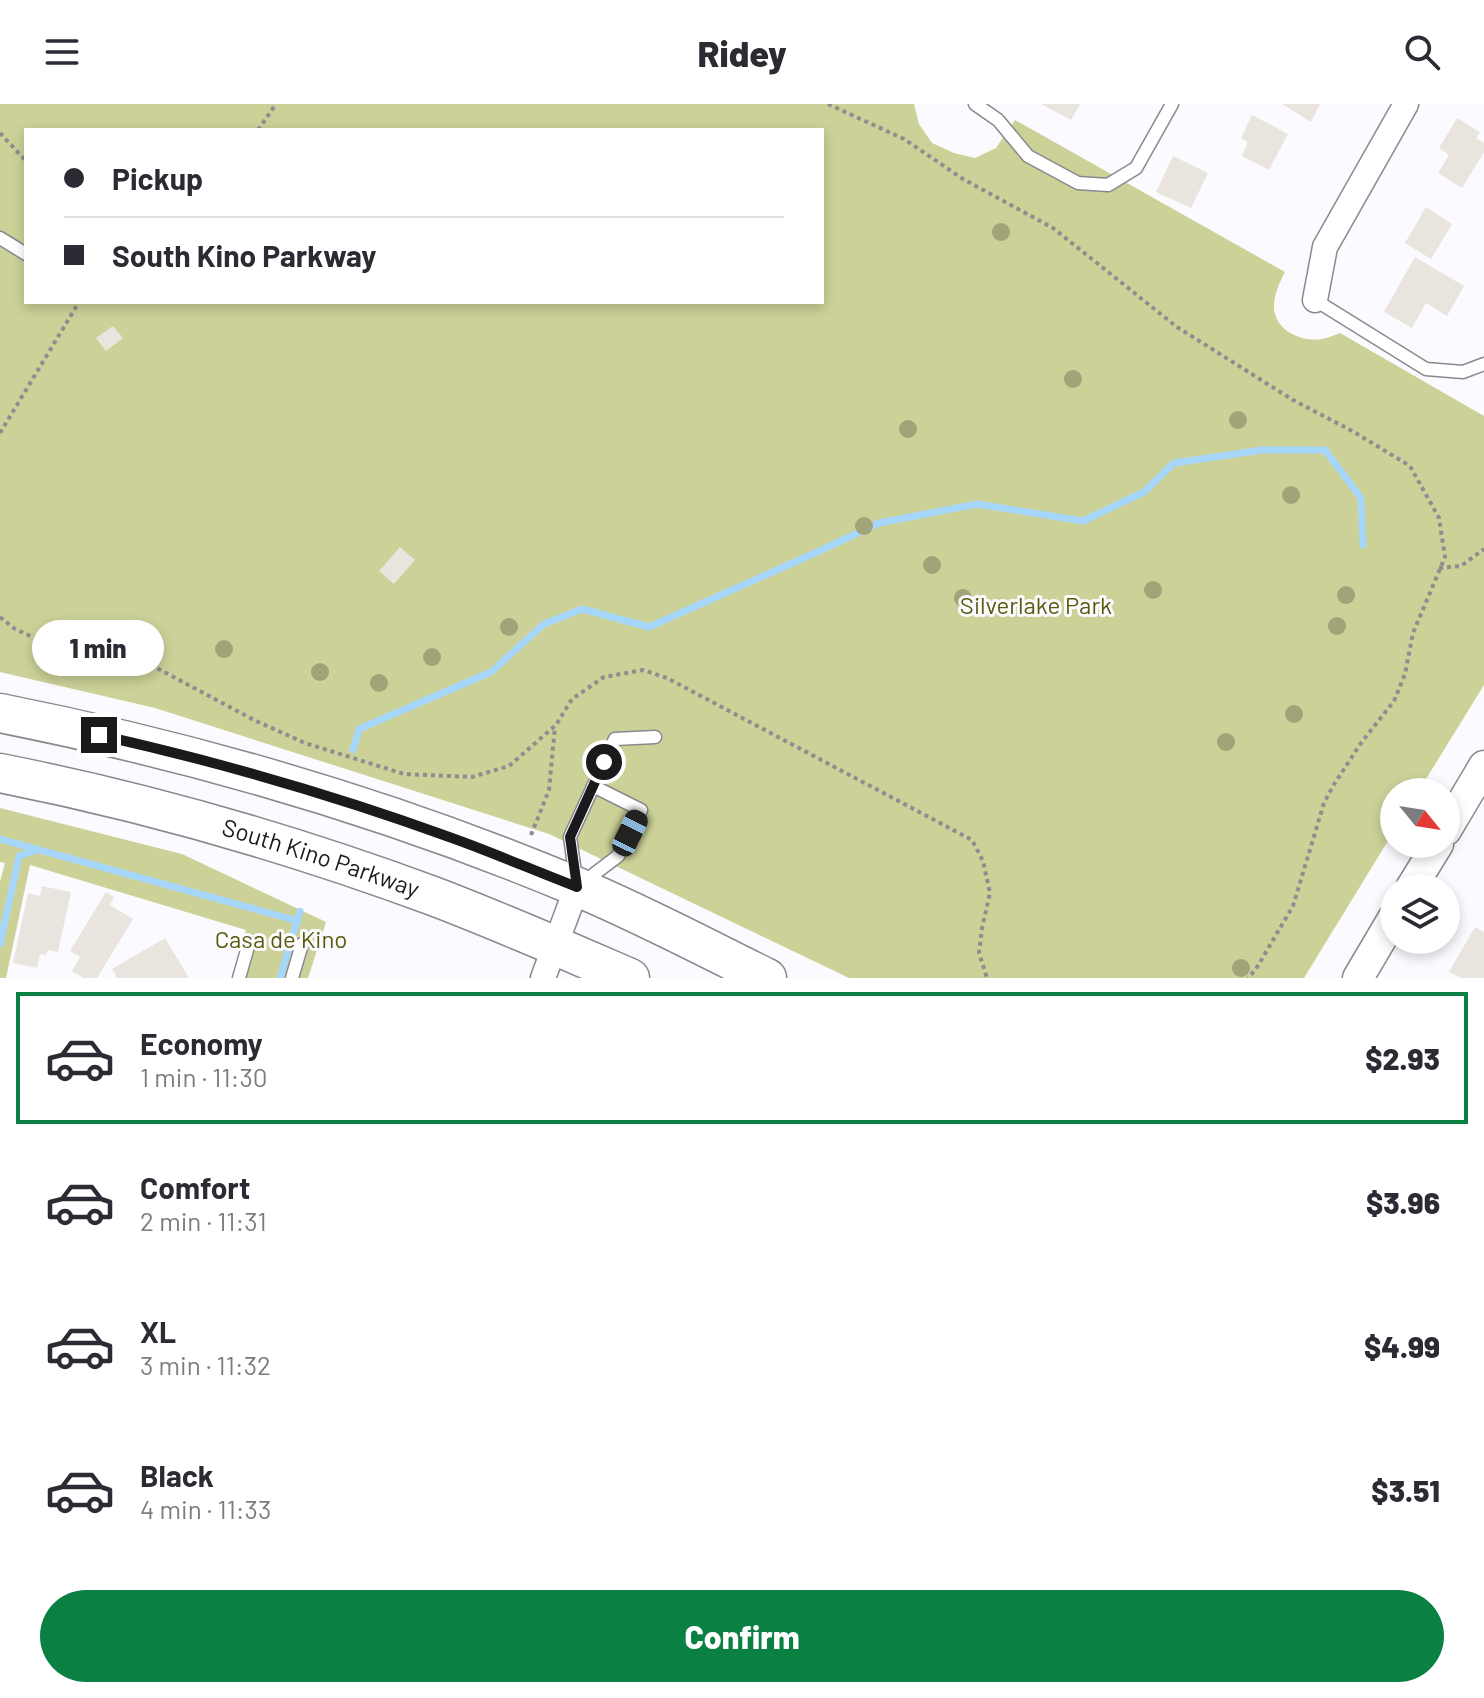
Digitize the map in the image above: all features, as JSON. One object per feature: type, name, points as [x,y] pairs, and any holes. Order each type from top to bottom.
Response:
[{"type":"main road","points":[[0,713],[186,755],[329,797],[452,838],[577,887],[767,978]]},
{"type":"main road","name":"South Kino Parkway","points":[[0,773],[155,808],[262,838],[433,896],[549,962],[630,978]]},
{"type":"street","points":[[1315,300],[1325,247],[1406,104]]},
{"type":"street","points":[[1460,806],[1484,766]]},
{"type":"street","points":[[549,962],[577,887]]},
{"type":"street","points":[[1358,978],[1380,941]]},
{"type":"lane","points":[[975,104],[998,120],[1028,156],[1078,183],[1108,185],[1136,168],[1172,104]]},
{"type":"lane","points":[[0,238],[24,253]]},
{"type":"lane","points":[[1315,300],[1426,369],[1463,372],[1484,364]]},
{"type":"lane","points":[[593,786],[641,810],[618,856],[577,887],[570,837],[593,786],[615,739],[655,737]]},
{"type":"lane","points":[[292,978],[302,944]]},
{"type":"lane","points":[[239,978],[247,950]]},
{"type":"path","points":[[259,128],[276,104]]},
{"type":"path","points":[[828,104],[904,139],[963,179],[1053,228],[1177,327],[1293,400],[1410,466],[1439,518],[1445,557],[1413,633],[1405,674],[1394,701],[1361,743],[1324,803],[1293,906],[1248,978]]},
{"type":"path","points":[[0,133],[24,159]]},
{"type":"path","points":[[0,433],[78,304]]},
{"type":"path","points":[[1439,568],[1461,566],[1484,549]]},
{"type":"path","points":[[0,617],[15,629],[48,644],[153,666],[254,720],[305,743],[404,774],[472,777],[509,766],[556,725],[572,699],[604,677],[643,670],[667,678],[972,840],[983,861],[990,893],[979,953],[987,978]]},
{"type":"path","points":[[530,838],[549,790],[556,725]]},
{"type":"green space","name":"Silverlake Park","points":[[0,104],[914,104],[919,124],[932,143],[975,158],[996,148],[1015,120],[1285,272],[1276,293],[1274,309],[1278,321],[1287,331],[1315,340],[1340,333],[1484,416],[1484,685],[1427,778],[1380,778],[1380,854],[1304,978],[849,978],[549,834],[155,708],[0,672]]},
{"type":"green space","name":"Casa de Kino","points":[[0,808],[182,854],[326,922],[308,978],[232,978],[246,930],[30,865],[6,978],[0,978],[0,882],[5,863],[0,862]]},
{"type":"building","points":[[1041,104],[1080,104],[1071,120]]},
{"type":"building","points":[[1282,104],[1320,104],[1311,122]]},
{"type":"building","points":[[1252,115],[1288,134],[1269,170],[1242,156],[1248,142],[1241,138]]},
{"type":"building","points":[[1457,118],[1480,132],[1476,138],[1484,143],[1484,152],[1462,188],[1438,173],[1449,155],[1439,148]]},
{"type":"building","points":[[1173,156],[1208,173],[1191,208],[1156,192]]},
{"type":"building","points":[[1426,207],[1452,224],[1431,259],[1405,243]]},
{"type":"building","points":[[1415,257],[1464,286],[1447,316],[1426,303],[1412,328],[1384,312]]},
{"type":"building","points":[[113,326],[123,338],[106,351],[96,338]]},
{"type":"building","points":[[400,547],[415,560],[394,584],[379,571]]},
{"type":"building","points":[[42,886],[71,892],[58,952],[48,950],[46,955],[40,954],[37,968],[13,963],[28,893],[40,896]]},
{"type":"building","points":[[106,892],[114,897],[110,905],[133,919],[97,978],[84,978],[72,971],[80,957],[70,951]]},
{"type":"building","points":[[1475,927],[1484,932],[1484,978],[1461,978],[1449,972]]},
{"type":"building","points":[[165,938],[189,978],[117,978],[112,969]]},
{"type":"waterway","points":[[353,750],[359,729],[491,672],[544,624],[582,609],[649,627],[879,523],[977,504],[1083,521],[1144,492],[1174,463],[1262,450],[1325,450],[1361,498],[1363,545]]},
{"type":"waterway","points":[[0,839],[298,921]]},
{"type":"waterway","points":[[0,944],[19,856],[37,850]]},
{"type":"waterway","points":[[280,978],[300,911]]},
{"type":"route","points":[[99,735],[186,755],[329,797],[452,838],[577,887],[570,837],[604,762]]}]
